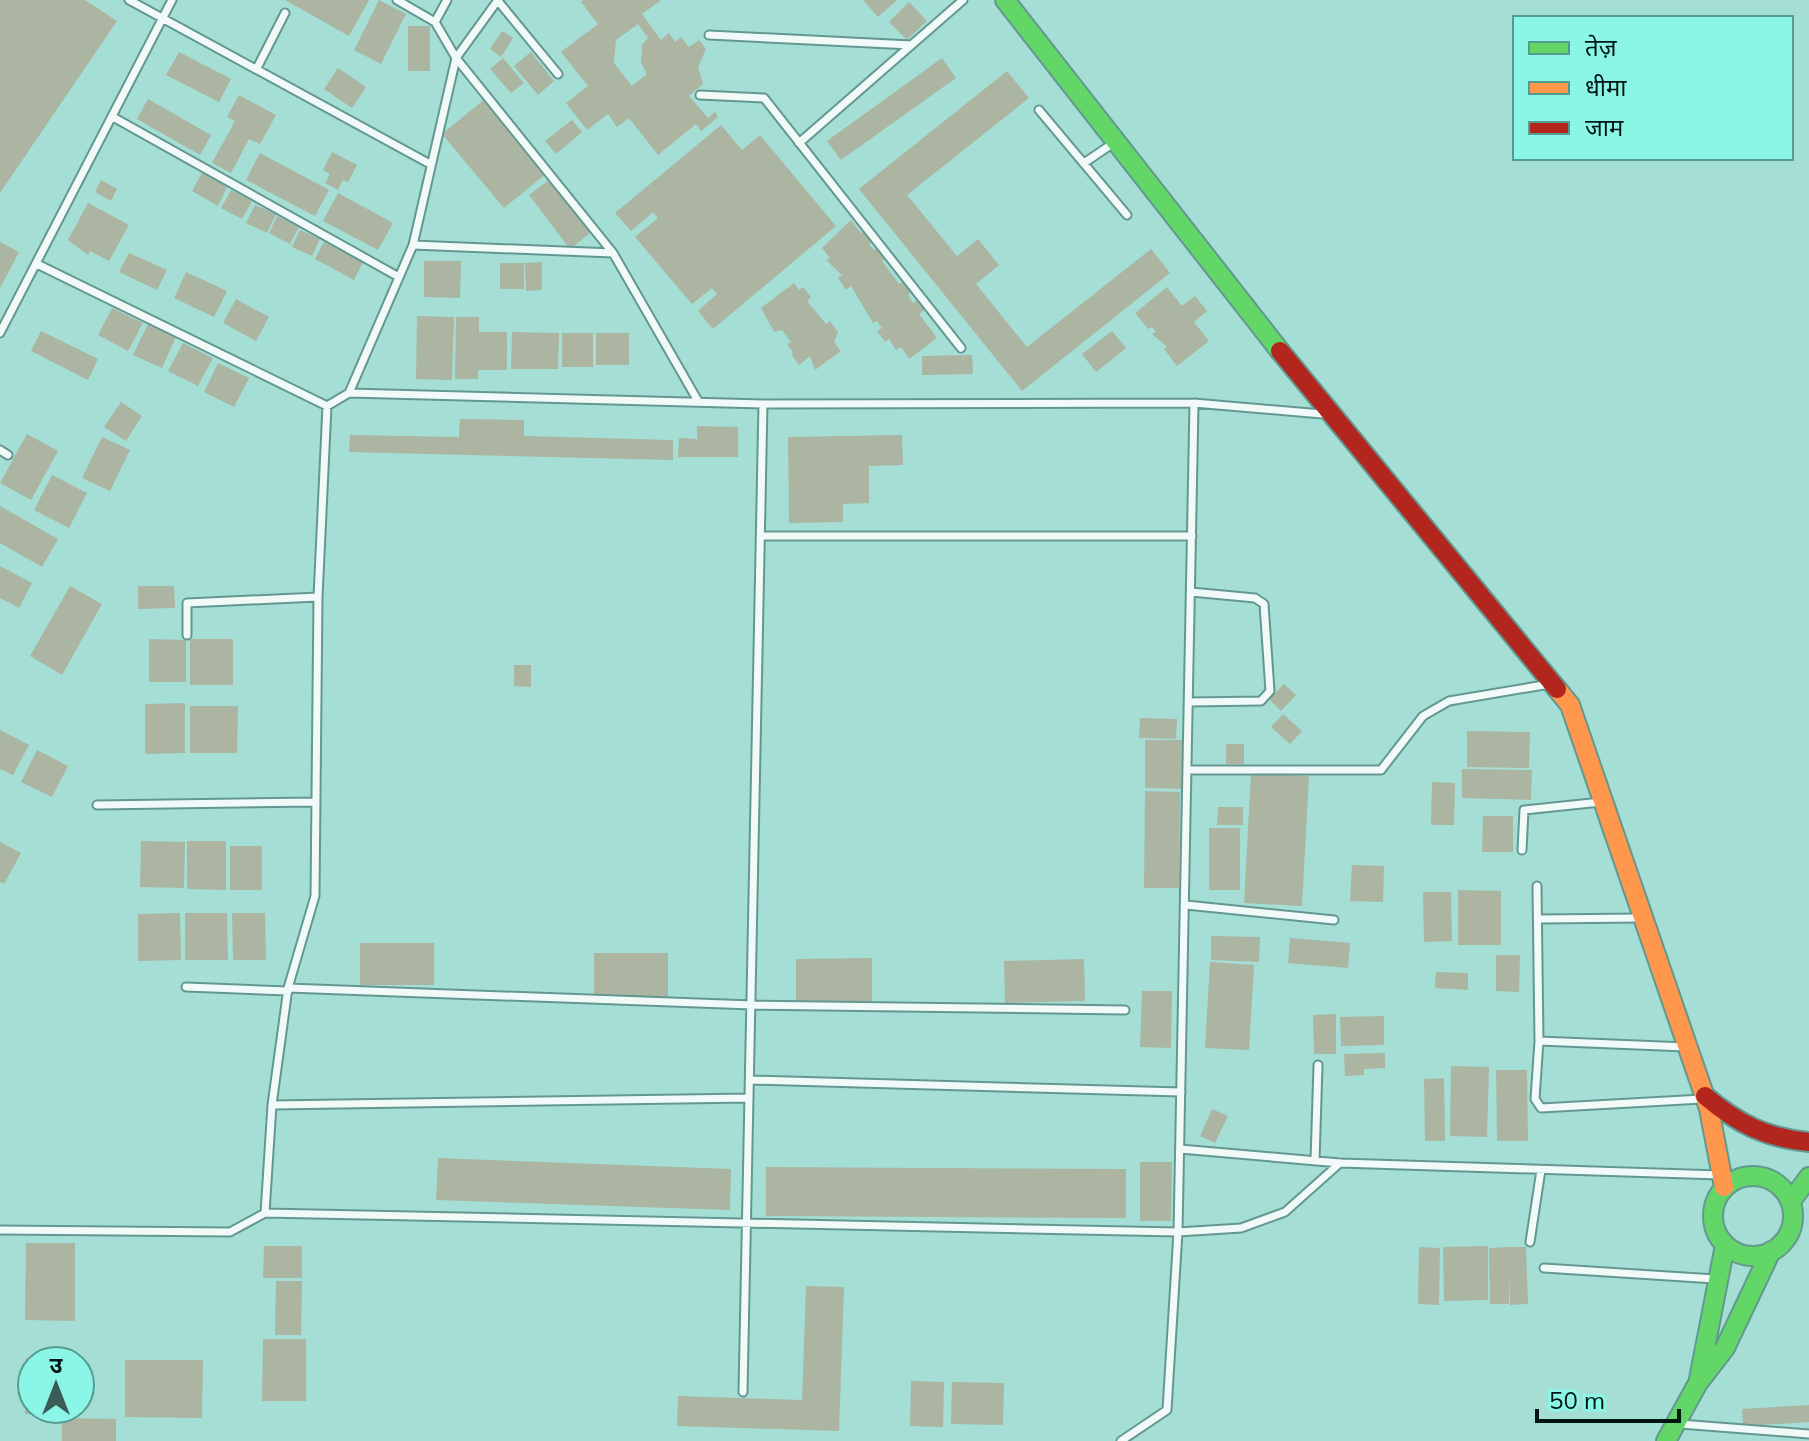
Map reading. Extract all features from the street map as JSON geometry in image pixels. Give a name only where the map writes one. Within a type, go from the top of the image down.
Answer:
[{"type":"street","points":[[1005,0],[1330,415],[1570,705],[1706,1098],[1723,1181],[1713,1207],[1712,1221],[1725,1245],[1750,1256],[1771,1251],[1786,1240],[1791,1229],[1791,1201],[1778,1183],[1766,1177],[1740,1177],[1723,1181]]},
{"type":"street","points":[[1706,1098],[1743,1129],[1771,1140],[1809,1142]]},
{"type":"street","points":[[1791,1201],[1809,1177]]},
{"type":"street","points":[[1698,1383],[1725,1245]]},
{"type":"street","points":[[1670,1432],[1698,1383],[1725,1348],[1771,1251]]},
{"type":"lane","points":[[129,0],[430,164]]},
{"type":"lane","points":[[0,333],[172,0]]},
{"type":"lane","points":[[397,0],[435,22],[456,58],[613,253],[698,401]]},
{"type":"lane","points":[[435,22],[447,0]]},
{"type":"lane","points":[[349,393],[413,245],[456,58],[498,0],[558,74]]},
{"type":"lane","points":[[799,143],[963,0]]},
{"type":"lane","points":[[257,68],[285,13]]},
{"type":"lane","points":[[709,35],[912,45]]},
{"type":"lane","points":[[700,95],[764,98],[961,348]]},
{"type":"lane","points":[[1039,110],[1127,215]]},
{"type":"lane","points":[[113,117],[397,276]]},
{"type":"lane","points":[[1084,163],[1116,141]]},
{"type":"lane","points":[[413,245],[613,253]]},
{"type":"lane","points":[[37,264],[327,406]]},
{"type":"lane","points":[[327,406],[349,393],[763,404],[1194,403],[1330,415]]},
{"type":"lane","points":[[1121,1441],[1167,1410],[1178,1232],[1194,403]]},
{"type":"lane","points":[[743,1392],[763,404]]},
{"type":"lane","points":[[265,1213],[272,1105],[288,989],[315,896],[318,597],[327,406]]},
{"type":"lane","points":[[761,536],[1192,536]]},
{"type":"lane","points":[[1189,702],[1261,701],[1270,691],[1264,604],[1255,598],[1191,592]]},
{"type":"lane","points":[[187,635],[187,603],[318,597]]},
{"type":"lane","points":[[1188,770],[1381,770],[1423,716],[1449,701],[1553,684]]},
{"type":"lane","points":[[1522,850],[1524,810],[1603,801]]},
{"type":"lane","points":[[97,805],[316,802]]},
{"type":"lane","points":[[1537,886],[1539,1041],[1535,1099],[1541,1108],[1706,1098]]},
{"type":"lane","points":[[1186,905],[1334,920]]},
{"type":"lane","points":[[1538,919],[1644,918]]},
{"type":"lane","points":[[186,987],[752,1005],[1125,1010]]},
{"type":"lane","points":[[1539,1041],[1688,1047]]},
{"type":"lane","points":[[1315,1161],[1318,1065]]},
{"type":"lane","points":[[750,1080],[1181,1092]]},
{"type":"lane","points":[[272,1105],[749,1098]]},
{"type":"lane","points":[[1180,1149],[1340,1163],[1541,1170],[1723,1181]]},
{"type":"lane","points":[[0,1230],[230,1232],[265,1213],[1178,1232],[1241,1228],[1285,1212],[1340,1163]]},
{"type":"lane","points":[[1530,1242],[1541,1170]]},
{"type":"lane","points":[[1544,1268],[1718,1279]]},
{"type":"lane","points":[[1670,1432],[1809,1434]]},
{"type":"building","points":[[0,0],[85,0],[117,21],[0,193]]},
{"type":"building","points":[[285,0],[369,0],[349,36]]},
{"type":"building","points":[[379,0],[406,14],[381,64],[354,50]]},
{"type":"building","points":[[661,0],[642,14],[661,40],[669,33],[675,42],[681,37],[689,47],[699,40],[706,49],[698,67],[703,84],[689,96],[708,118],[715,112],[718,117],[701,131],[696,124],[658,155],[629,118],[617,127],[608,114],[587,130],[566,103],[588,86],[561,52],[598,24],[581,2]],"holes":[[[638,24],[648,38],[642,45],[641,63],[647,74],[632,86],[614,63],[616,40]]]},
{"type":"building","points":[[863,0],[897,0],[878,17]]},
{"type":"building","points":[[909,2],[927,21],[907,40],[889,22]]},
{"type":"building","points":[[408,26],[430,26],[430,71],[408,71]]},
{"type":"building","points":[[502,31],[513,38],[501,57],[490,49]]},
{"type":"building","points":[[179,52],[231,79],[219,102],[166,75]]},
{"type":"building","points":[[531,52],[554,81],[538,95],[514,66]]},
{"type":"building","points":[[503,58],[524,83],[511,93],[490,69]]},
{"type":"building","points":[[942,58],[956,78],[841,160],[827,141]]},
{"type":"building","points":[[338,68],[366,87],[352,108],[324,89]]},
{"type":"building","points":[[1007,71],[1029,98],[907,195],[957,256],[978,239],[999,265],[976,284],[1027,347],[1151,249],[1170,273],[1022,391],[859,189]]},
{"type":"building","points":[[239,95],[276,115],[260,144],[249,139],[231,173],[212,163],[235,121],[227,117]]},
{"type":"building","points":[[486,98],[547,173],[504,208],[442,134]]},
{"type":"building","points":[[148,99],[211,135],[200,155],[137,119]]},
{"type":"building","points":[[572,120],[582,132],[556,154],[545,141]]},
{"type":"building","points":[[721,125],[742,150],[760,135],[836,226],[713,329],[698,311],[717,294],[712,288],[692,304],[635,237],[658,218],[653,212],[631,231],[615,213]]},
{"type":"building","points":[[332,152],[357,165],[348,182],[343,180],[338,190],[325,183],[330,174],[323,170]]},
{"type":"building","points":[[260,153],[329,190],[315,216],[246,180]]},
{"type":"building","points":[[202,173],[227,187],[218,206],[192,191]]},
{"type":"building","points":[[101,180],[117,189],[111,201],[95,192]]},
{"type":"building","points":[[549,180],[590,233],[570,249],[529,195]]},
{"type":"building","points":[[231,190],[252,201],[242,219],[221,208]]},
{"type":"building","points":[[338,193],[393,223],[378,250],[323,221]]},
{"type":"building","points":[[88,203],[129,225],[109,261],[90,251],[88,255],[68,240]]},
{"type":"building","points":[[255,205],[276,214],[267,233],[246,223]]},
{"type":"building","points":[[277,216],[299,227],[290,244],[269,233]]},
{"type":"building","points":[[851,220],[861,233],[865,231],[873,242],[869,244],[874,250],[878,247],[886,259],[882,261],[899,284],[904,281],[912,292],[908,295],[913,303],[917,300],[925,310],[919,314],[937,338],[909,359],[901,347],[896,350],[889,339],[885,342],[877,331],[882,328],[877,321],[873,323],[851,286],[846,290],[838,278],[842,275],[826,260],[830,258],[822,248]]},
{"type":"building","points":[[300,230],[320,239],[312,256],[292,247]]},
{"type":"building","points":[[0,242],[19,252],[0,288]]},
{"type":"building","points":[[324,242],[363,262],[354,280],[315,259]]},
{"type":"building","points":[[129,253],[167,270],[157,290],[119,272]]},
{"type":"building","points":[[424,261],[461,261],[460,298],[424,297]]},
{"type":"building","points":[[542,262],[542,290],[526,291],[525,263]]},
{"type":"building","points":[[500,263],[524,263],[524,289],[500,289]]},
{"type":"building","points":[[186,272],[227,291],[214,317],[174,298]]},
{"type":"building","points":[[794,283],[799,290],[803,287],[811,297],[807,301],[826,324],[830,321],[838,332],[834,342],[841,351],[815,370],[810,356],[799,365],[787,344],[791,342],[782,330],[774,332],[761,308]]},
{"type":"building","points":[[1167,287],[1182,306],[1195,296],[1207,311],[1194,322],[1209,341],[1177,366],[1164,349],[1167,347],[1152,334],[1156,332],[1152,327],[1148,329],[1135,313]]},
{"type":"building","points":[[236,299],[269,317],[256,341],[223,323]]},
{"type":"building","points":[[112,308],[143,323],[128,351],[98,335]]},
{"type":"building","points":[[417,316],[454,317],[452,380],[416,379]]},
{"type":"building","points":[[456,317],[479,317],[479,332],[507,332],[507,370],[478,370],[478,379],[455,379]]},
{"type":"building","points":[[148,324],[176,337],[162,368],[133,355]]},
{"type":"building","points":[[41,331],[98,359],[88,380],[31,351]]},
{"type":"building","points":[[1112,331],[1126,348],[1096,372],[1082,354]]},
{"type":"building","points":[[512,332],[559,333],[558,369],[511,369]]},
{"type":"building","points":[[562,333],[593,333],[593,367],[562,367]]},
{"type":"building","points":[[596,333],[629,333],[629,365],[596,365]]},
{"type":"building","points":[[183,343],[213,358],[198,386],[168,371]]},
{"type":"building","points":[[972,355],[973,374],[922,375],[922,356]]},
{"type":"building","points":[[218,363],[249,378],[234,407],[204,392]]},
{"type":"building","points":[[121,402],[142,416],[126,441],[104,427]]},
{"type":"building","points":[[460,419],[524,420],[524,436],[673,440],[673,460],[349,452],[350,435],[459,437]]},
{"type":"building","points":[[697,426],[738,427],[738,457],[678,457],[679,438],[697,439]]},
{"type":"building","points":[[27,434],[58,451],[31,500],[0,483]]},
{"type":"building","points":[[902,435],[903,465],[869,466],[869,503],[843,504],[843,522],[789,523],[788,437]]},
{"type":"building","points":[[102,437],[130,450],[110,491],[82,478]]},
{"type":"building","points":[[52,475],[87,493],[69,528],[34,510]]},
{"type":"building","points":[[0,506],[58,539],[42,567],[0,543]]},
{"type":"building","points":[[0,566],[32,583],[19,608],[0,598]]},
{"type":"building","points":[[70,586],[102,604],[62,675],[30,656]]},
{"type":"building","points":[[138,586],[174,586],[175,608],[138,609]]},
{"type":"building","points":[[149,639],[186,640],[186,682],[149,682]]},
{"type":"building","points":[[190,639],[233,639],[233,685],[190,685]]},
{"type":"building","points":[[514,665],[531,665],[531,687],[514,686]]},
{"type":"building","points":[[1284,684],[1296,695],[1281,711],[1269,699]]},
{"type":"building","points":[[185,703],[185,753],[145,754],[145,704]]},
{"type":"building","points":[[190,706],[238,706],[237,753],[190,753]]},
{"type":"building","points":[[1283,714],[1302,731],[1290,744],[1271,727]]},
{"type":"building","points":[[1140,718],[1177,719],[1176,739],[1139,738]]},
{"type":"building","points":[[0,730],[29,745],[13,775],[0,769]]},
{"type":"building","points":[[1467,731],[1530,732],[1529,768],[1467,767]]},
{"type":"building","points":[[1145,740],[1184,740],[1184,789],[1145,788]]},
{"type":"building","points":[[1226,744],[1244,744],[1244,764],[1226,764]]},
{"type":"building","points":[[37,750],[68,766],[52,797],[21,782]]},
{"type":"building","points":[[1462,769],[1532,770],[1531,800],[1462,798]]},
{"type":"building","points":[[1251,773],[1309,776],[1302,906],[1244,903]]},
{"type":"building","points":[[1432,782],[1455,783],[1454,825],[1431,825]]},
{"type":"building","points":[[1145,791],[1180,792],[1179,888],[1144,888]]},
{"type":"building","points":[[1218,807],[1243,807],[1243,825],[1217,825]]},
{"type":"building","points":[[1483,816],[1513,816],[1513,852],[1482,852]]},
{"type":"building","points":[[1209,828],[1240,828],[1240,890],[1209,890]]},
{"type":"building","points":[[141,841],[185,842],[184,888],[140,887]]},
{"type":"building","points":[[187,841],[226,841],[226,890],[187,889]]},
{"type":"building","points":[[0,842],[21,853],[4,884],[0,882]]},
{"type":"building","points":[[230,846],[262,846],[262,890],[230,890]]},
{"type":"building","points":[[1352,865],[1384,866],[1383,902],[1350,901]]},
{"type":"building","points":[[1458,890],[1501,891],[1501,945],[1458,945]]},
{"type":"building","points":[[1423,892],[1451,892],[1452,941],[1424,942]]},
{"type":"building","points":[[180,913],[181,960],[138,961],[138,914]]},
{"type":"building","points":[[185,913],[227,913],[228,960],[185,960]]},
{"type":"building","points":[[232,913],[265,913],[266,960],[233,960]]},
{"type":"building","points":[[1211,936],[1260,937],[1259,962],[1211,960]]},
{"type":"building","points":[[1290,938],[1350,943],[1348,968],[1288,963]]},
{"type":"building","points":[[360,943],[434,943],[434,985],[360,985]]},
{"type":"building","points":[[594,953],[668,953],[668,997],[594,998]]},
{"type":"building","points":[[1496,955],[1520,955],[1519,992],[1496,991]]},
{"type":"building","points":[[872,958],[872,1001],[796,1002],[796,959]]},
{"type":"building","points":[[1084,959],[1085,1001],[1005,1003],[1004,961]]},
{"type":"building","points":[[1210,962],[1254,965],[1249,1050],[1205,1048]]},
{"type":"building","points":[[1436,972],[1468,973],[1468,990],[1435,988]]},
{"type":"building","points":[[1142,991],[1172,991],[1171,1048],[1140,1047]]},
{"type":"building","points":[[1336,1014],[1336,1054],[1314,1054],[1313,1015]]},
{"type":"building","points":[[1384,1016],[1384,1045],[1341,1046],[1340,1017]]},
{"type":"building","points":[[1385,1053],[1385,1068],[1364,1069],[1364,1075],[1345,1076],[1344,1054]]},
{"type":"building","points":[[1451,1066],[1489,1067],[1487,1137],[1450,1136]]},
{"type":"building","points":[[1496,1070],[1527,1070],[1528,1141],[1497,1141]]},
{"type":"building","points":[[1444,1078],[1445,1141],[1425,1141],[1424,1079]]},
{"type":"building","points":[[1212,1109],[1228,1116],[1215,1143],[1200,1136]]},
{"type":"building","points":[[438,1158],[731,1169],[730,1210],[436,1200]]},
{"type":"building","points":[[1140,1162],[1172,1162],[1171,1221],[1140,1221]]},
{"type":"building","points":[[766,1167],[1126,1169],[1126,1218],[766,1216]]},
{"type":"building","points":[[26,1243],[75,1243],[75,1321],[25,1320]]},
{"type":"building","points":[[264,1246],[302,1246],[302,1278],[263,1278]]},
{"type":"building","points":[[1488,1246],[1488,1300],[1444,1301],[1443,1247]]},
{"type":"building","points":[[1419,1247],[1440,1248],[1439,1305],[1418,1304]]},
{"type":"building","points":[[1526,1247],[1528,1304],[1510,1305],[1510,1272],[1509,1304],[1490,1304],[1489,1248]]},
{"type":"building","points":[[276,1281],[302,1281],[301,1335],[275,1335]]},
{"type":"building","points":[[806,1286],[844,1287],[839,1431],[677,1426],[678,1396],[802,1400]]},
{"type":"building","points":[[263,1339],[306,1339],[306,1401],[262,1401]]},
{"type":"building","points":[[125,1360],[203,1360],[202,1418],[125,1417]]},
{"type":"building","points":[[911,1381],[944,1382],[943,1427],[910,1426]]},
{"type":"building","points":[[952,1382],[1004,1383],[1003,1425],[951,1424]]},
{"type":"building","points":[[1809,1405],[1809,1422],[1743,1426],[1742,1409]]},
{"type":"building","points":[[96,1419],[116,1419],[116,1441],[62,1441],[62,1425],[96,1425]]},
{"type":"traffic: fast","points":[[1005,0],[1280,351]]},
{"type":"traffic: fast","points":[[1745,1176],[1761,1176],[1782,1187],[1793,1208],[1793,1216],[1793,1224],[1782,1245],[1761,1256],[1745,1256],[1731,1250],[1719,1238],[1713,1224],[1713,1208],[1719,1194],[1731,1182],[1745,1176]]},
{"type":"traffic: fast","points":[[1791,1201],[1809,1177]]},
{"type":"traffic: fast","points":[[1699,1379],[1725,1245]]},
{"type":"traffic: fast","points":[[1666,1441],[1698,1383],[1725,1348],[1771,1251]]},
{"type":"traffic: slow","points":[[1557,689],[1570,705],[1709,1109],[1724,1187]]},
{"type":"traffic: jam","points":[[1280,351],[1557,689]]},
{"type":"traffic: jam","points":[[1705,1096],[1753,1128],[1779,1137],[1809,1142]]}]
